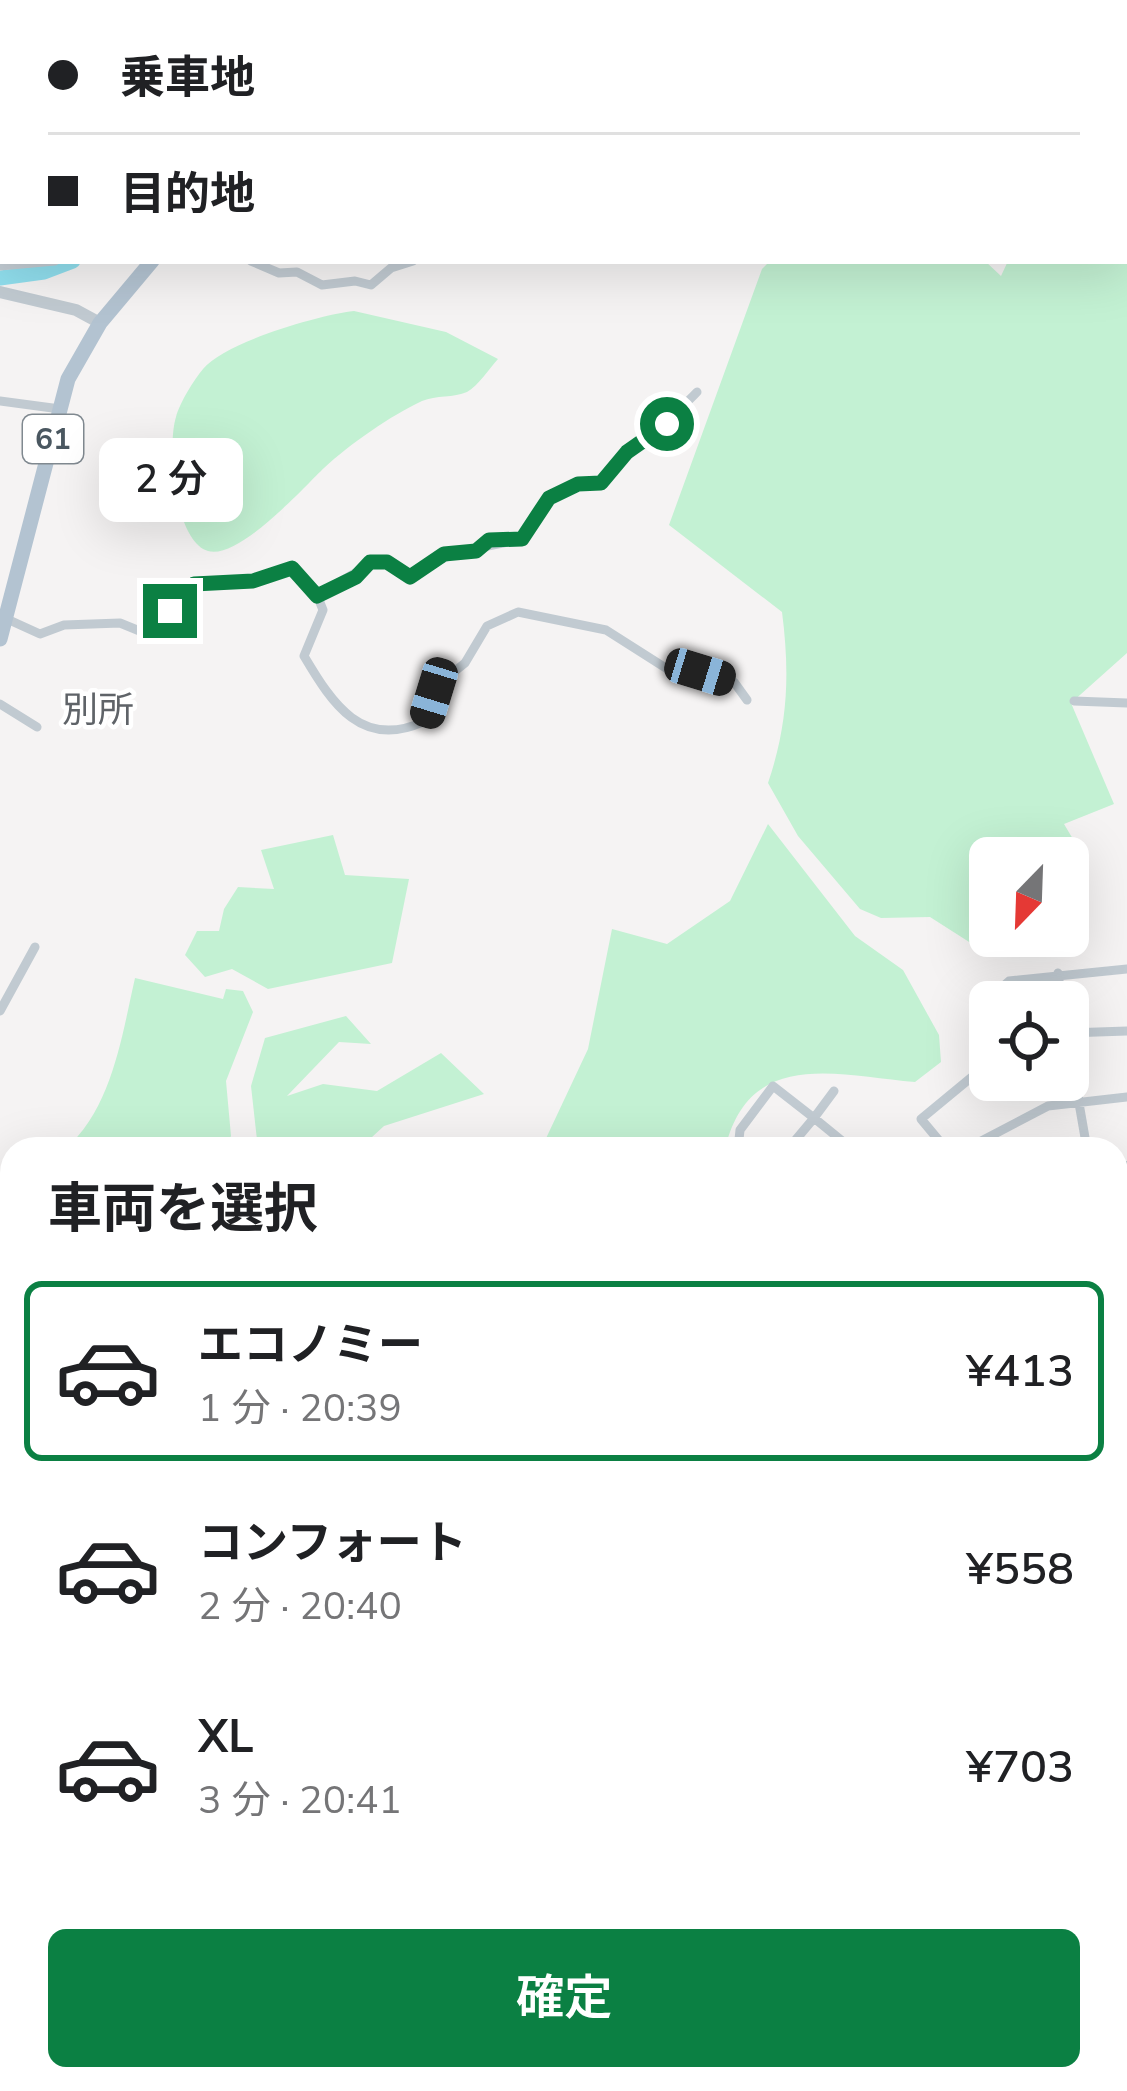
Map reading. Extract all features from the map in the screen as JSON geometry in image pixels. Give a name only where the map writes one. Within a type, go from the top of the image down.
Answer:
[{"type":"main road","name":"61","points":[[0,639],[60,409],[81,350],[149,264]]},
{"type":"street","points":[[256,264],[269,271],[297,272],[322,285],[355,280],[371,286],[403,264]]},
{"type":"street","points":[[0,292],[76,310],[100,323]]},
{"type":"street","points":[[317,596],[356,577],[370,562],[387,562],[410,577],[444,554],[476,551],[489,540],[522,539],[541,506],[567,488],[601,483],[627,452],[667,424],[697,392]]},
{"type":"street","points":[[0,416],[3,402],[60,409]]},
{"type":"street","points":[[7,619],[40,634],[64,625],[120,623],[147,634],[194,584],[253,581],[286,568],[299,573],[323,610],[304,656],[324,691],[368,730],[392,733],[423,722],[440,683],[465,663],[487,626],[518,612],[606,630],[672,672],[700,672],[734,682],[747,700]]},
{"type":"street","points":[[1075,700],[1127,704]]},
{"type":"street","points":[[0,704],[38,727]]},
{"type":"street","points":[[0,1011],[35,946]]},
{"type":"street","points":[[1009,981],[1127,969]]},
{"type":"street","points":[[1058,973],[1059,981]]},
{"type":"street","points":[[1089,1035],[1127,1031]]},
{"type":"street","points":[[936,1137],[920,1119],[969,1079]]},
{"type":"street","points":[[739,1137],[773,1086],[837,1137]]},
{"type":"street","points":[[798,1137],[834,1091]]},
{"type":"street","points":[[1089,1098],[1127,1096]]},
{"type":"street","points":[[988,1137],[1027,1115],[1072,1101]]},
{"type":"street","points":[[1079,1101],[1085,1137]]},
{"type":"green space","points":[[767,264],[988,264],[1001,276],[1007,264],[1127,264],[1127,653],[1071,703],[1114,804],[1064,824],[1072,837],[969,837],[969,942],[930,917],[881,918],[860,909],[798,836],[768,783],[786,699],[782,612],[669,525]]},
{"type":"green space","points":[[354,311],[446,332],[498,359],[467,392],[422,401],[358,440],[253,534],[221,551],[196,544],[176,491],[173,430],[178,411],[203,369],[251,340]]},
{"type":"green space","points":[[768,824],[855,936],[903,970],[939,1035],[941,1062],[915,1082],[826,1073],[775,1082],[754,1095],[730,1137],[547,1137],[588,1049],[612,929],[667,944],[730,901]]},
{"type":"green space","points":[[333,835],[345,875],[409,879],[392,963],[268,989],[232,969],[205,977],[185,955],[197,931],[219,931],[224,909],[238,887],[274,889],[261,850]]},
{"type":"green space","points":[[135,978],[223,999],[226,989],[243,991],[253,1012],[226,1081],[230,1137],[77,1137],[94,1113],[120,1047]]},
{"type":"green space","points":[[346,1016],[371,1044],[339,1042],[287,1096],[323,1084],[377,1091],[441,1053],[484,1094],[384,1126],[372,1137],[257,1137],[251,1086],[265,1038]]},
{"type":"waterway","points":[[0,278],[65,264]]},
{"type":"district","name":"別所","points":[[98,710]]},
{"type":"route","points":[[170,611],[194,584],[266,579],[292,568],[317,596],[356,577],[370,562],[387,562],[410,577],[444,554],[476,551],[489,540],[522,539],[549,498],[578,484],[601,483],[627,452],[667,424]]}]
